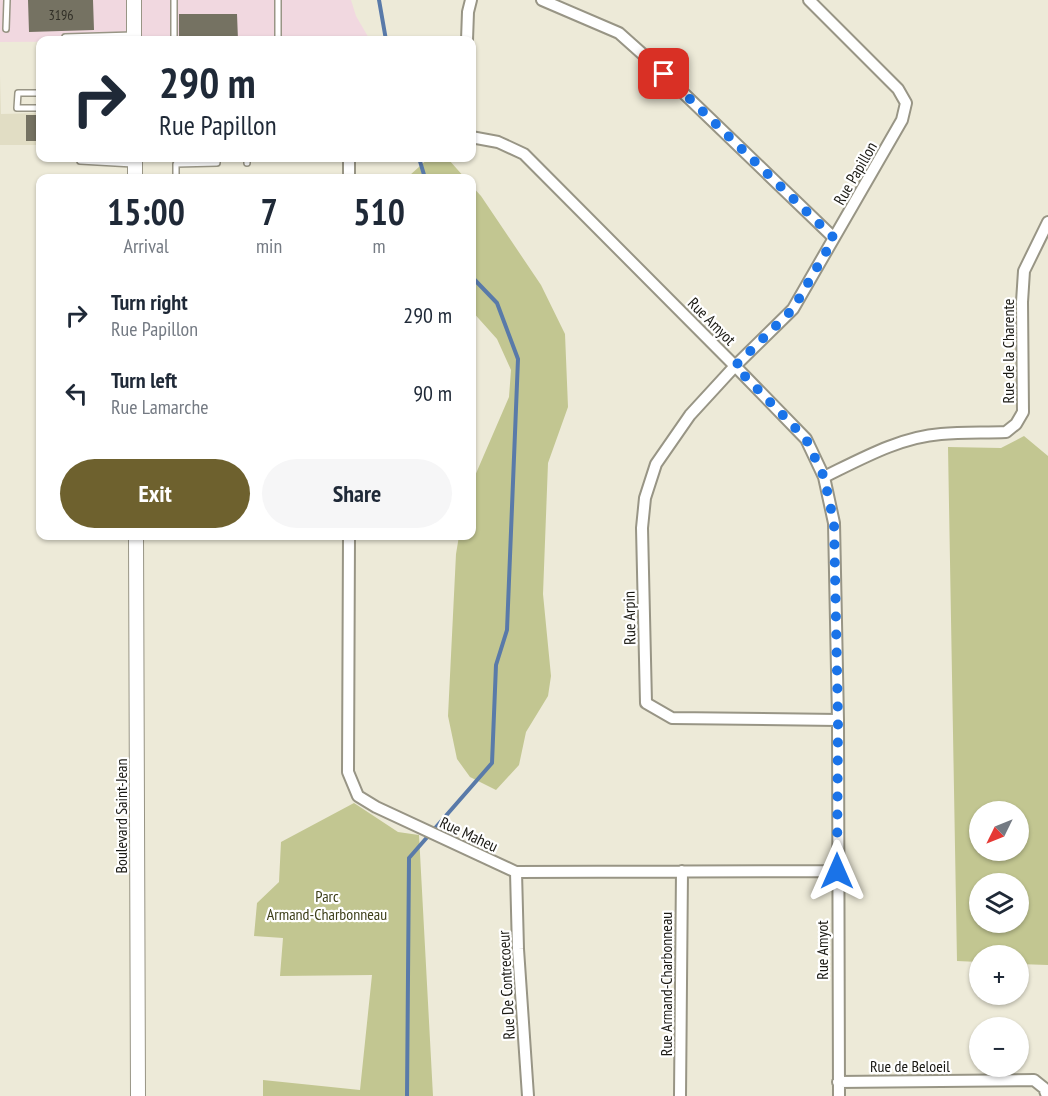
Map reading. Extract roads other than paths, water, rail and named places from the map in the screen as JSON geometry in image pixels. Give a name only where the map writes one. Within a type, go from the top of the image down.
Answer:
[{"type":"street","points":[[134,0],[134,36]]},
{"type":"street","points":[[467,36],[471,0]]},
{"type":"street","points":[[542,0],[619,33],[647,57],[834,238]]},
{"type":"street","name":"Rue Papillon","points":[[735,366],[793,309],[902,120],[906,103],[898,89],[809,0]]},
{"type":"street","name":"Rue Amyot","points":[[476,138],[498,142],[524,154],[806,439],[824,477],[834,523],[838,720],[837,1082],[839,1096]]},
{"type":"street","name":"Rue de la Charente","points":[[824,477],[878,450],[924,437],[940,434],[1006,432],[1016,424],[1023,412],[1024,271],[1048,222]]},
{"type":"street","name":"Rue Arpin","points":[[735,366],[690,415],[656,464],[645,498],[642,528],[646,703],[672,718],[838,720]]},
{"type":"street","name":"Boulevard Saint-Jean","points":[[136,540],[138,1096]]},
{"type":"street","name":"Rue Maheu","points":[[349,540],[348,772],[358,795],[376,807],[516,872],[837,871]]},
{"type":"street","name":"Rue Armand-Charbonneau","points":[[680,1096],[682,871]]},
{"type":"street","name":"Rue De Contrecoeur","points":[[516,872],[518,949],[528,1096]]},
{"type":"street","name":"Rue de Beloeil","points":[[837,1082],[1034,1080],[1044,1088],[1047,1096]]},
{"type":"lane","points":[[6,29],[7,0]]},
{"type":"lane","points":[[174,0],[174,36]]},
{"type":"lane","points":[[278,0],[278,36]]},
{"type":"lane","points":[[36,93],[18,93],[17,108],[36,108]]},
{"type":"lane","points":[[176,174],[176,164],[217,162]]},
{"type":"waterway","points":[[379,0],[385,36]]},
{"type":"waterway","points":[[420,162],[424,174]]},
{"type":"waterway","points":[[407,1096],[409,858],[492,763],[496,665],[507,630],[518,359],[497,303],[476,281]]},
{"type":"park label","name":"Parc Armand-Charbonneau","points":[[327,905]]}]
